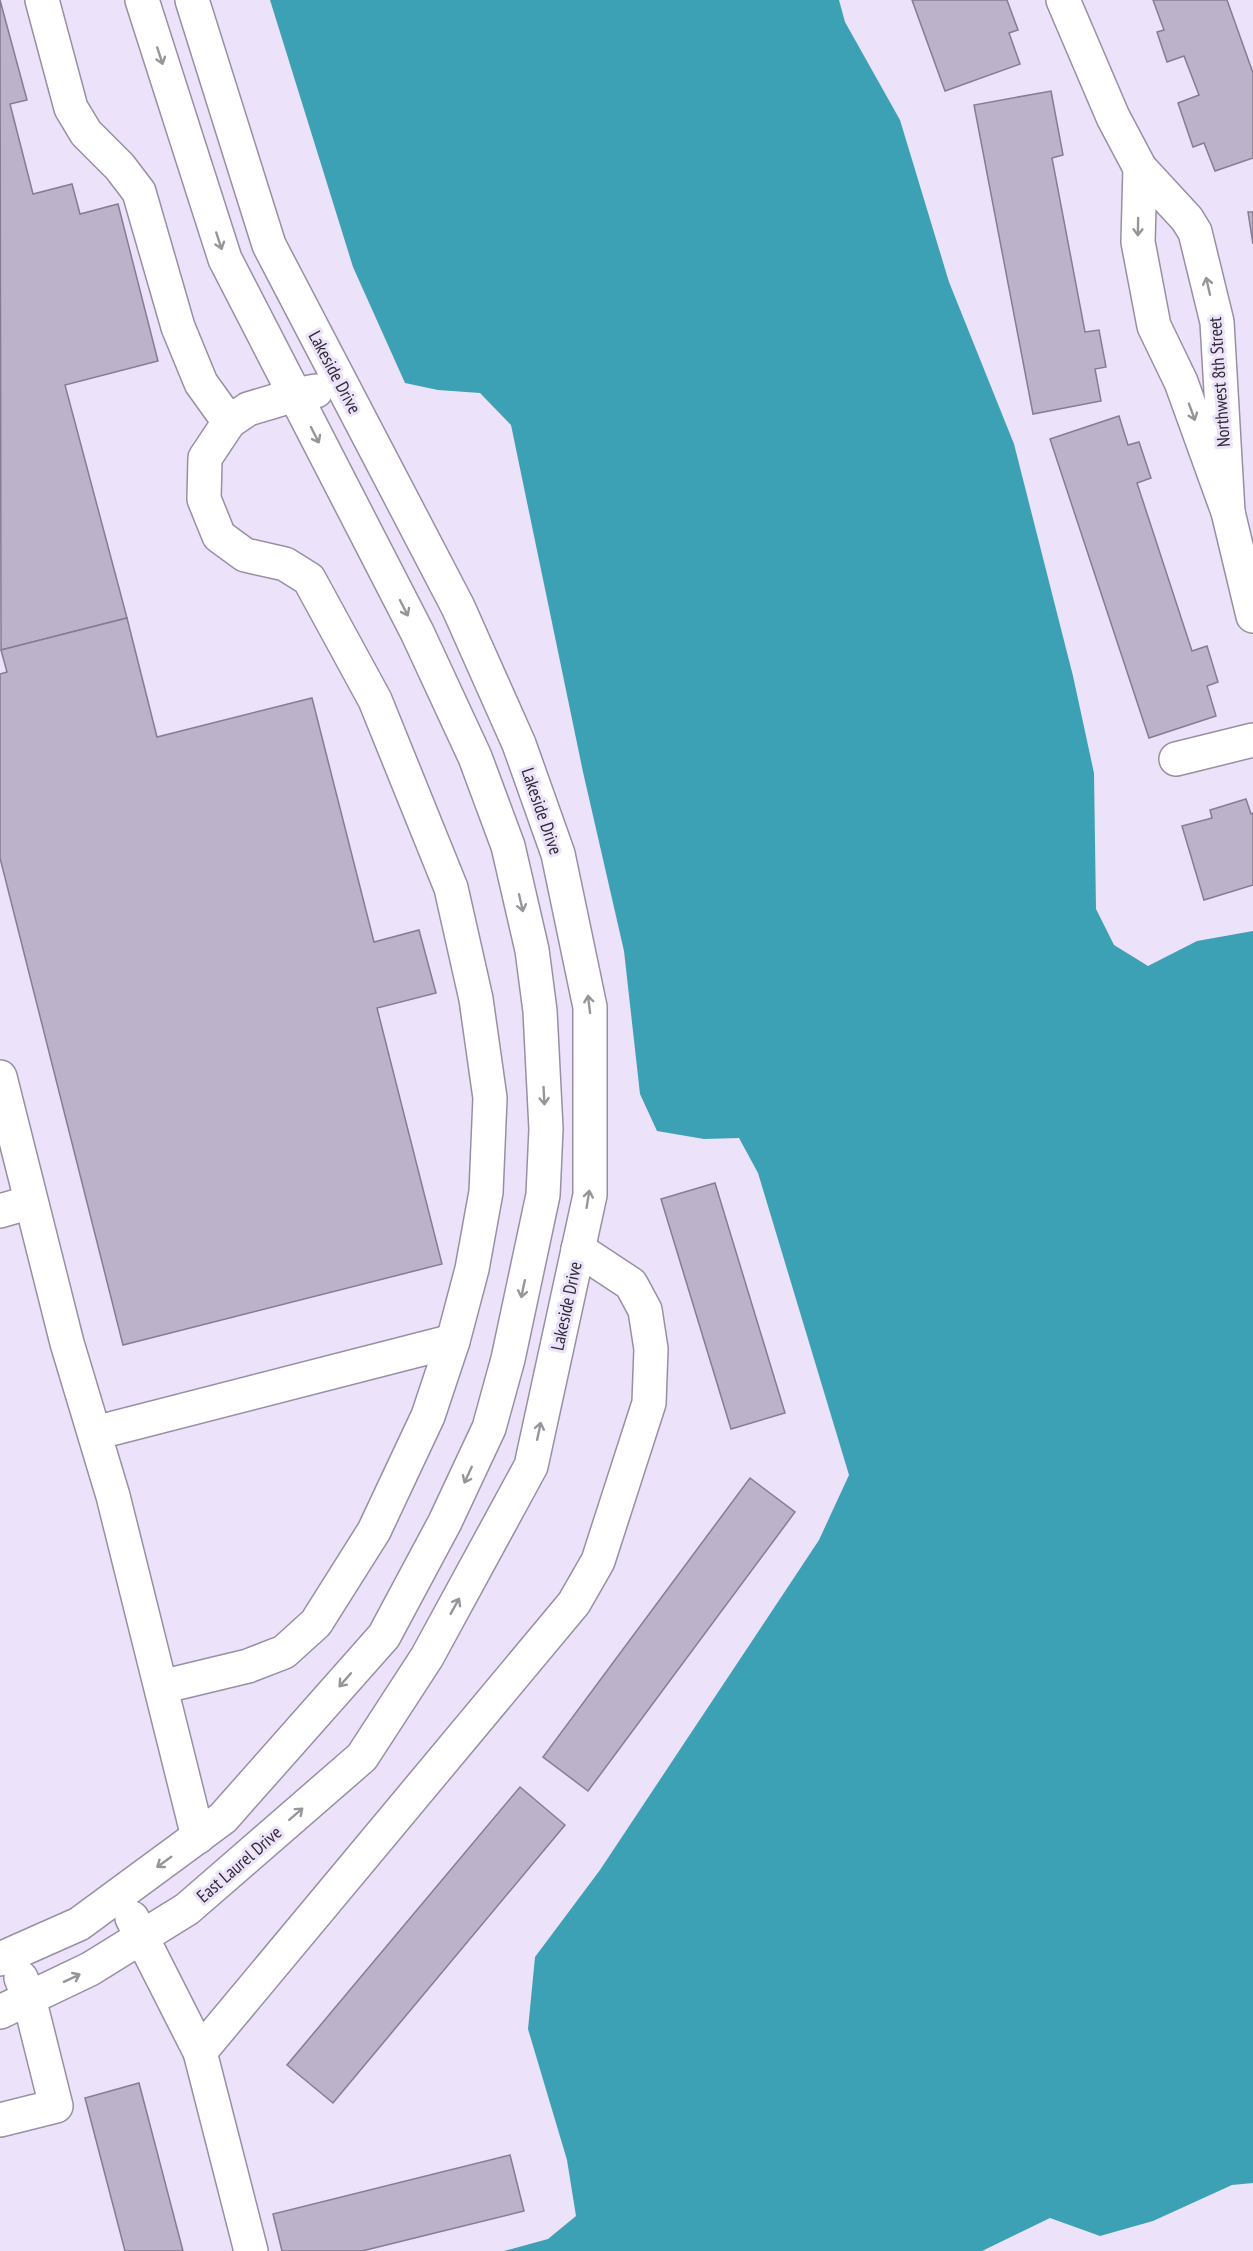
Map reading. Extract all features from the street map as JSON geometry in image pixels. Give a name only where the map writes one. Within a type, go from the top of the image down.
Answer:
[{"type":"street","points":[[42,0],[70,108],[86,133],[120,167],[139,192],[178,327],[201,383],[229,422]]},
{"type":"street","points":[[0,2120],[56,2106],[29,1998],[5,1957],[79,1924],[223,1818],[384,1636],[445,1522],[489,1428],[508,1359],[543,1196],[546,1130],[540,1011],[532,951],[508,846],[476,757],[417,632],[225,259],[142,0]]},
{"type":"street","name":"Lakeside Drive","points":[[192,0],[269,245],[458,607],[519,744],[558,854],[590,1007],[590,1195],[531,1466],[427,1657]]},
{"type":"street","name":"Northwest 8th Street","points":[[1063,0],[1113,117],[1140,168],[1187,219],[1195,232],[1216,322],[1228,512]]},
{"type":"street","name":"Northwest 8th Street","points":[[1140,168],[1138,242],[1154,326],[1181,382],[1228,512],[1253,616]]},
{"type":"street","points":[[161,1687],[248,1665],[284,1652],[316,1623],[374,1531],[429,1416],[453,1341],[472,1269],[486,1192],[490,1098],[476,999],[451,888],[375,700],[309,579],[285,564],[245,555],[219,536],[204,499],[206,458],[229,422],[248,409],[295,394],[342,386]]},
{"type":"street","points":[[1176,759],[1253,740]]},
{"type":"street","points":[[0,1077],[67,1343],[113,1496],[198,1837]]},
{"type":"street","points":[[0,1211],[31,1202]]},
{"type":"street","points":[[200,2052],[574,1603],[598,1562],[648,1403],[651,1349],[645,1310],[631,1284],[578,1249]]},
{"type":"street","points":[[95,1433],[453,1341]]},
{"type":"street","name":"East Laurel Drive","points":[[0,2012],[90,1969],[187,1909],[362,1757],[427,1657]]},
{"type":"street","points":[[119,1895],[143,1936],[200,2052],[251,2251]]},
{"type":"water","points":[[270,0],[839,0],[845,22],[900,120],[949,282],[1014,444],[1073,676],[1094,773],[1096,909],[1114,945],[1148,966],[1197,941],[1253,931],[1253,2183],[1232,2185],[1153,2221],[1100,2236],[1050,2218],[982,2251],[504,2251],[548,2239],[576,2216],[567,2160],[528,2029],[535,1957],[600,1870],[819,1540],[849,1475],[758,1173],[739,1138],[704,1139],[657,1131],[640,1094],[624,951],[583,772],[511,425],[480,393],[438,390],[405,383],[353,267]]},
{"type":"building","points":[[0,0],[27,100],[10,104],[33,194],[72,184],[80,214],[118,204],[158,361],[65,385],[127,618],[1,650]]},
{"type":"building","points":[[912,0],[1007,0],[1018,30],[1009,33],[1020,64],[945,91]]},
{"type":"building","points":[[1153,0],[1227,0],[1253,73],[1253,158],[1215,171],[1204,143],[1193,147],[1178,103],[1199,95],[1184,56],[1167,62],[1157,32],[1164,30]]},
{"type":"building","points":[[1051,91],[1063,155],[1052,158],[1085,332],[1099,330],[1106,367],[1095,369],[1101,401],[1033,414],[974,105]]},
{"type":"building","points":[[1248,212],[1253,212],[1253,244]]},
{"type":"building","points":[[1119,416],[1128,445],[1139,442],[1151,478],[1137,483],[1192,651],[1207,646],[1218,682],[1207,686],[1216,716],[1149,738],[1050,439]]},
{"type":"building","points":[[127,618],[157,737],[312,698],[374,942],[419,930],[436,993],[377,1008],[442,1264],[123,1345],[0,858],[0,674],[7,672],[1,650]]},
{"type":"building","points":[[1246,799],[1251,814],[1253,813],[1253,885],[1204,900],[1182,826],[1212,818],[1210,810]]},
{"type":"building","points":[[715,1183],[785,1413],[731,1429],[661,1199]]},
{"type":"building","points":[[750,1478],[795,1512],[588,1791],[543,1757]]},
{"type":"building","points":[[520,1787],[565,1825],[333,2103],[287,2065]]},
{"type":"building","points":[[139,2083],[183,2251],[125,2251],[85,2098]]},
{"type":"building","points":[[510,2155],[524,2211],[362,2251],[282,2251],[273,2214]]}]
